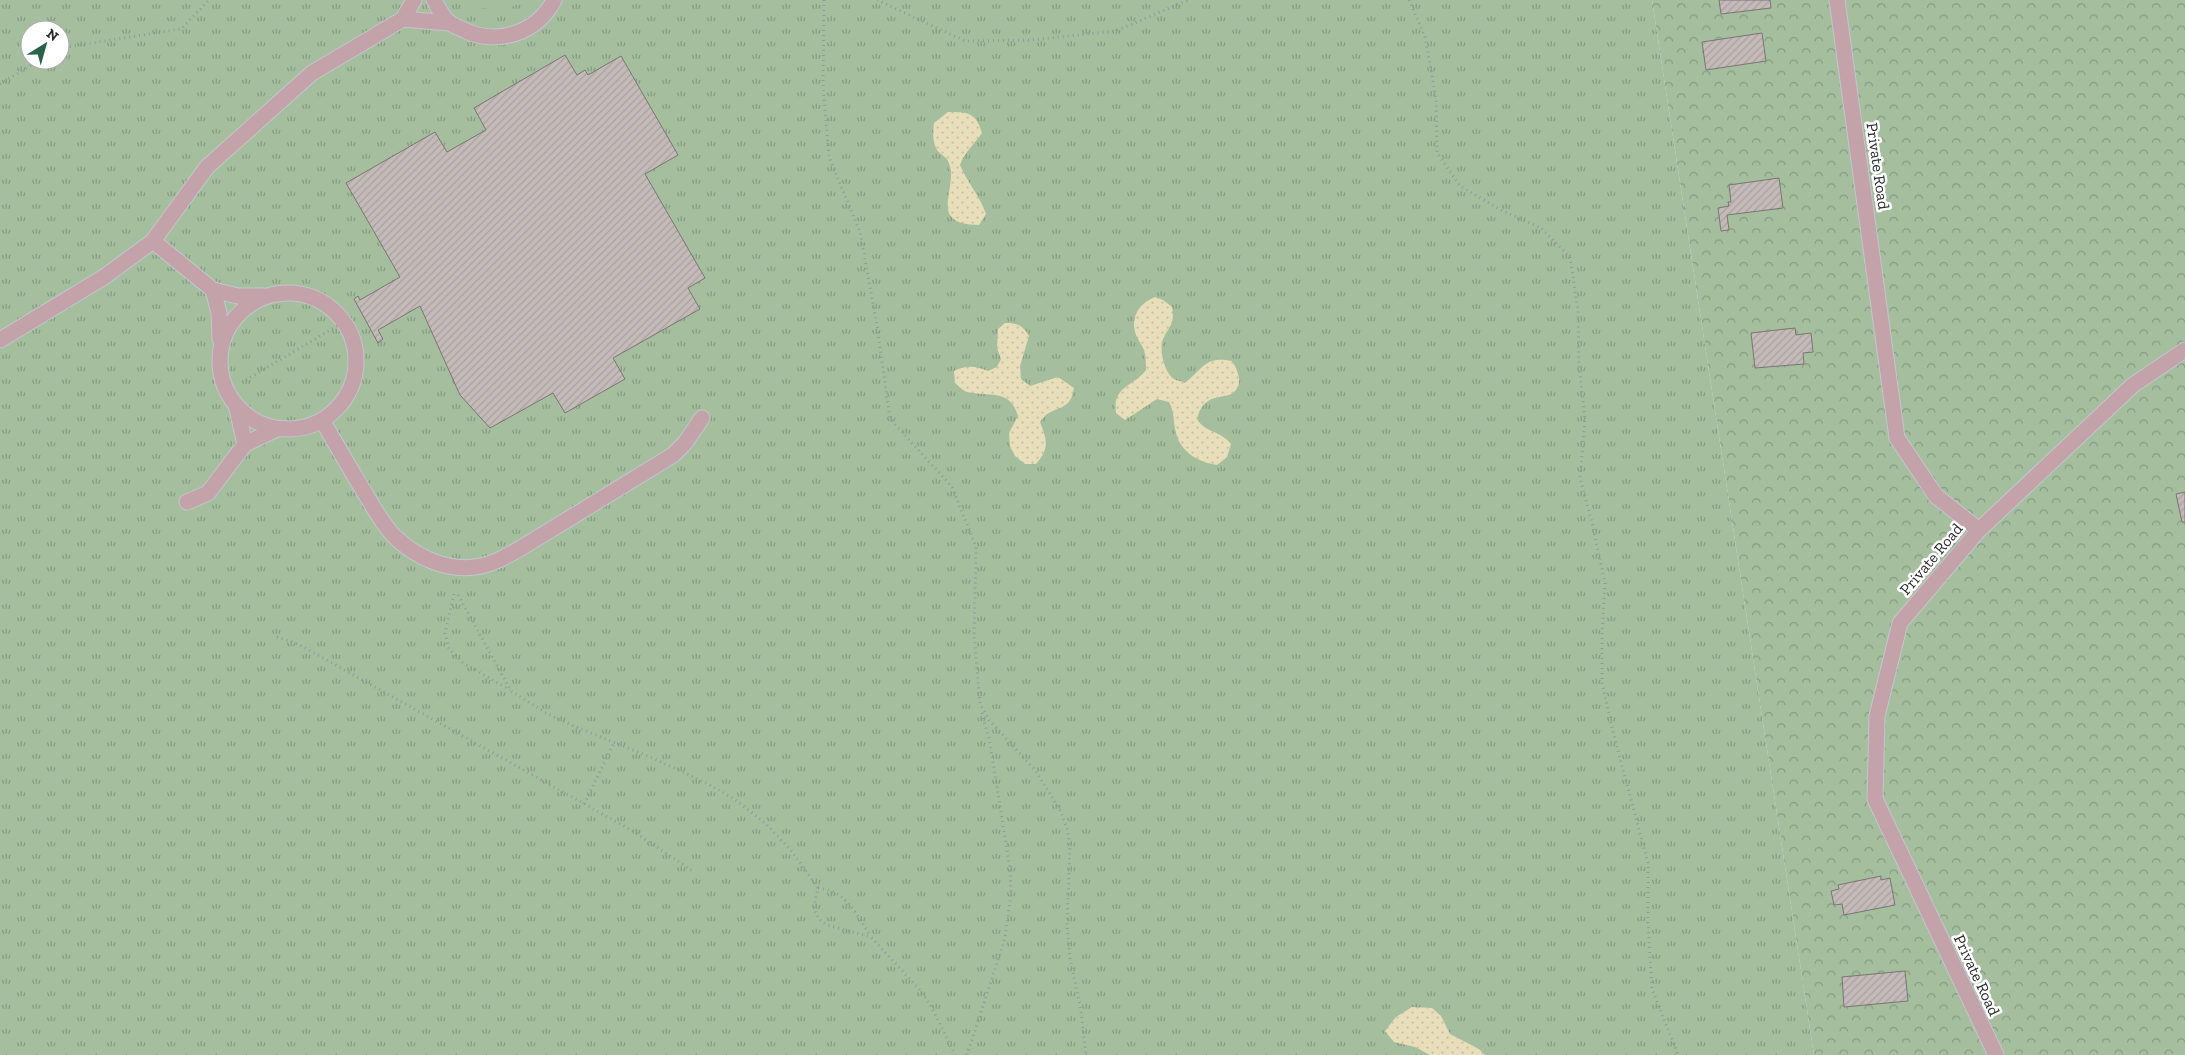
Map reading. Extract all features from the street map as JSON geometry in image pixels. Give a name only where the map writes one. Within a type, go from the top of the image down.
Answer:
[{"type":"street","points":[[0,340],[104,277],[153,241],[207,167],[312,72],[403,19],[414,0]]},
{"type":"street","points":[[434,0],[449,23]]},
{"type":"street","points":[[403,19],[449,23],[479,36],[511,36],[532,26],[549,10],[554,0]]},
{"type":"street","name":"Private Road","points":[[1837,0],[1897,438],[1936,496],[1979,530],[1900,623],[1877,716],[1875,798],[1996,1055]]},
{"type":"street","points":[[153,241],[213,290],[238,296],[265,296],[288,292],[312,296],[333,309],[352,337],[356,361],[352,385],[340,405],[322,420],[300,428],[277,429],[254,421],[236,405],[227,391],[220,371],[219,313],[213,290]]},
{"type":"street","points":[[220,348],[228,326],[244,307],[265,296]]},
{"type":"street","points":[[1979,530],[2133,385],[2185,350]]},
{"type":"street","points":[[236,405],[245,444]]},
{"type":"street","points":[[322,420],[380,519],[395,537],[426,558],[454,568],[476,567],[496,561],[521,548],[679,450],[702,418]]},
{"type":"street","points":[[186,502],[208,493],[245,444],[277,429]]},
{"type":"path","points":[[70,46],[180,28],[209,0]]},
{"type":"path","points":[[824,0],[823,85],[829,156],[860,232],[877,326],[890,419],[952,487],[976,547],[974,635],[980,704],[990,743],[1010,869],[1011,894],[1005,938],[967,1055]]},
{"type":"path","points":[[877,0],[965,41],[1031,40],[1116,31],[1188,0]]},
{"type":"path","points":[[1409,0],[1425,37],[1436,98],[1437,153],[1460,186],[1501,210],[1541,228],[1570,257],[1578,310],[1579,364],[1585,420],[1580,478],[1605,583],[1602,682],[1622,767],[1648,863],[1648,923],[1652,989],[1678,1055]]},
{"type":"path","points":[[0,84],[23,70]]},
{"type":"path","points":[[227,391],[342,323]]},
{"type":"path","points":[[511,691],[455,588],[446,622],[445,633],[448,649],[463,662],[511,691],[546,712],[699,780],[734,799],[765,824],[790,849],[818,888],[838,893],[847,901],[871,937],[919,989],[930,1004],[955,1055]]},
{"type":"path","points":[[277,637],[298,644],[645,838],[694,872]]},
{"type":"path","points":[[980,704],[994,725],[1035,770],[1061,812],[1067,829],[1070,846],[1067,924],[1070,958],[1081,1012],[1086,1055]]},
{"type":"path","points":[[584,804],[614,743]]},
{"type":"path","points":[[818,888],[815,901],[819,919],[827,925],[871,937]]},
{"type":"green space","points":[[0,0],[1652,0],[1814,1055],[0,1055]]},
{"type":"green space","points":[[465,0],[526,0],[503,9],[488,9]]},
{"type":"green space","points":[[1652,0],[2185,0],[2185,1055],[1814,1055]]},
{"type":"sand","points":[[948,112],[966,113],[974,117],[982,133],[967,152],[960,165],[986,214],[979,225],[962,223],[953,218],[948,211],[951,171],[946,158],[935,147],[933,133],[934,123]]},
{"type":"sand","points":[[1155,297],[1172,307],[1172,321],[1162,344],[1163,360],[1170,376],[1185,383],[1206,364],[1216,360],[1232,361],[1237,370],[1239,384],[1234,392],[1209,400],[1200,409],[1197,419],[1204,427],[1227,439],[1231,444],[1227,457],[1217,465],[1197,459],[1182,446],[1178,440],[1169,402],[1157,399],[1125,420],[1116,413],[1117,397],[1120,392],[1146,370],[1145,352],[1136,335],[1134,323],[1140,308]]},
{"type":"sand","points":[[1005,323],[1019,325],[1029,336],[1020,366],[1021,379],[1030,386],[1058,377],[1074,388],[1069,402],[1065,406],[1050,412],[1040,422],[1046,444],[1044,453],[1036,464],[1025,464],[1015,456],[1010,446],[1009,433],[1018,416],[1010,401],[998,395],[967,392],[955,383],[954,371],[959,369],[971,367],[988,371],[997,367],[1001,359],[997,348],[998,329]]},
{"type":"sand","points":[[1412,1007],[1432,1008],[1441,1016],[1450,1034],[1479,1049],[1485,1055],[1430,1055],[1415,1047],[1394,1042],[1385,1031],[1396,1017]]},
{"type":"building","points":[[1719,0],[1770,0],[1771,8],[1721,14]]},
{"type":"building","points":[[1762,33],[1766,61],[1706,70],[1702,42]]},
{"type":"building","points":[[565,55],[577,75],[585,70],[588,75],[621,56],[678,155],[645,174],[705,278],[688,288],[700,309],[613,358],[625,379],[565,413],[553,393],[490,428],[460,395],[420,306],[378,330],[383,339],[378,343],[354,299],[358,296],[360,300],[400,277],[346,183],[435,132],[447,152],[486,130],[474,108]]},
{"type":"building","points":[[1779,178],[1783,208],[1727,215],[1729,230],[1721,231],[1718,208],[1729,206],[1728,202],[1731,202],[1729,185]]},
{"type":"building","points":[[1795,328],[1796,335],[1811,333],[1813,352],[1803,353],[1804,364],[1755,368],[1751,333]]},
{"type":"building","points":[[2185,492],[2185,522],[2182,522],[2176,494]]},
{"type":"building","points":[[1881,876],[1881,880],[1890,878],[1895,905],[1844,915],[1842,904],[1834,905],[1831,891],[1839,889],[1838,885]]},
{"type":"building","points":[[1905,971],[1908,1001],[1844,1007],[1842,977]]}]
